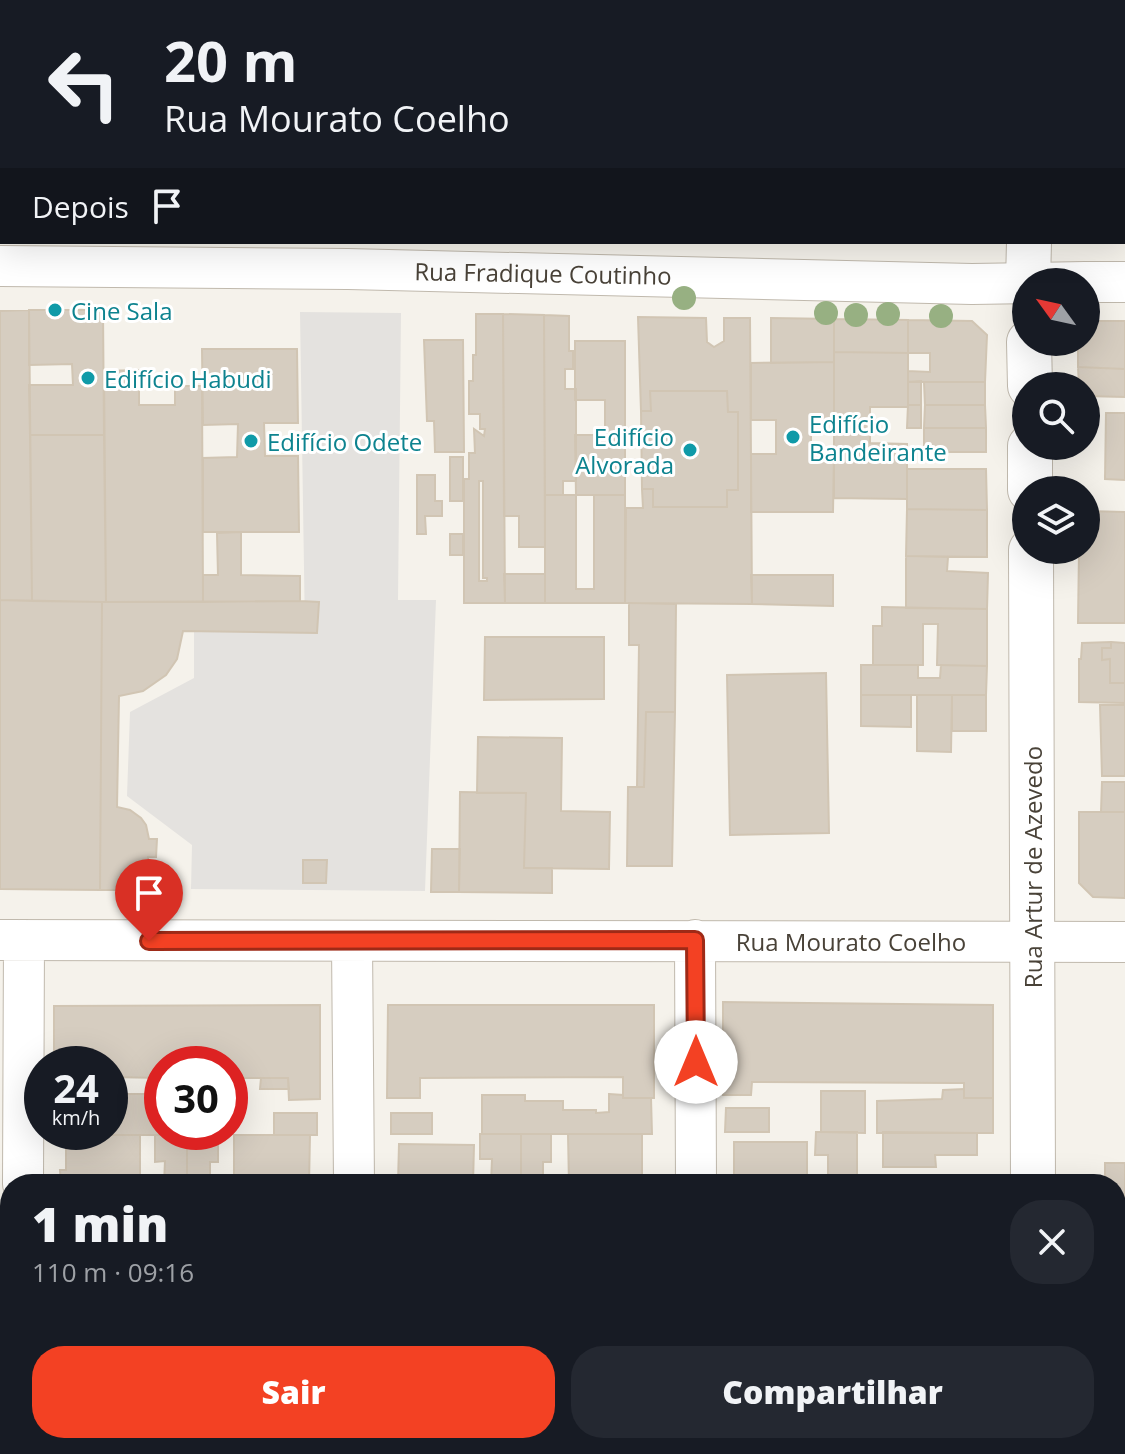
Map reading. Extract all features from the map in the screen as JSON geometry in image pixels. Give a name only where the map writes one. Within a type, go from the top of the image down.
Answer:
[{"type":"street","points":[[1028,268],[1029,244]]},
{"type":"street","name":"Rua Fradique Coutinho","points":[[0,266],[348,269],[1012,283]]},
{"type":"street","name":"Rua Fradique Coutinho","points":[[1100,282],[1125,282]]},
{"type":"street","name":"Rua Artur de Azevedo","points":[[1031,564],[1033,1174]]},
{"type":"street","points":[[12,940],[23,1174]]},
{"type":"street","name":"Rua Mourato Coelho","points":[[12,940],[1125,942]]},
{"type":"street","points":[[695,940],[696,1174]]},
{"type":"street","points":[[352,942],[354,1174]]},
{"type":"shaded area","points":[[300,312],[401,313],[398,600],[436,600],[425,891],[191,889],[192,845],[127,796],[130,712],[194,678],[194,631],[305,632]]},
{"type":"building","points":[[29,310],[32,601],[0,600],[0,311]]},
{"type":"building","name":"Edifício Habudi","points":[[29,310],[103,310],[104,435],[30,435],[29,385],[73,385],[72,364],[29,365]]},
{"type":"building","points":[[476,314],[503,314],[505,603],[464,603],[464,479],[469,479],[469,453],[475,453],[474,429],[484,436],[485,429],[480,429],[480,414],[469,414],[469,381],[473,381],[473,355],[476,355]],"holes":[[[479,481],[483,481],[483,578],[487,581],[479,581]]]},
{"type":"building","points":[[503,314],[544,315],[545,547],[519,547],[519,516],[504,516]]},
{"type":"building","points":[[544,315],[569,316],[569,351],[573,351],[573,369],[565,369],[565,389],[576,389],[576,481],[563,481],[563,495],[545,495]]},
{"type":"building","points":[[638,317],[706,318],[707,342],[714,347],[724,341],[724,318],[750,318],[752,604],[625,603],[626,508],[643,508],[642,489],[653,489],[653,507],[727,507],[727,490],[738,490],[738,412],[728,412],[727,391],[650,391],[651,411],[641,411]]},
{"type":"building","points":[[771,318],[834,319],[834,362],[771,363]]},
{"type":"building","points":[[834,319],[908,320],[908,353],[834,352]]},
{"type":"building","points":[[908,320],[972,321],[987,335],[985,382],[908,382],[908,371],[930,372],[930,353],[908,353]]},
{"type":"building","points":[[1100,321],[1125,321],[1125,369],[1078,367],[1078,356],[1100,356]]},
{"type":"building","points":[[424,340],[463,340],[464,452],[435,452],[434,421],[427,421]]},
{"type":"building","points":[[575,341],[625,341],[625,495],[576,495],[575,435],[605,435],[605,400],[575,400]]},
{"type":"building","name":"Edifício Odete","points":[[202,349],[297,349],[298,423],[264,423],[265,456],[298,456],[299,532],[203,532],[203,458],[237,457],[238,424],[203,425]]},
{"type":"building","points":[[834,352],[908,353],[908,407],[870,407],[870,443],[907,444],[907,499],[834,498]]},
{"type":"building","name":"Edifício Bandeirante","points":[[834,362],[834,420],[811,419],[811,454],[834,453],[833,512],[751,512],[751,454],[776,454],[776,420],[751,420],[751,363]]},
{"type":"building","points":[[1078,367],[1125,369],[1125,397],[1100,396],[1100,372],[1078,372]]},
{"type":"building","points":[[139,370],[139,405],[175,405],[175,386],[202,386],[203,602],[106,602],[104,371]]},
{"type":"building","points":[[921,381],[921,405],[908,405],[908,382]]},
{"type":"building","points":[[924,382],[985,382],[985,405],[925,405]]},
{"type":"building","name":"Edifício Alvorada","points":[[650,391],[727,391],[728,412],[738,412],[738,490],[727,490],[727,507],[653,507],[653,489],[642,489],[641,411],[651,411]]},
{"type":"building","points":[[908,405],[921,405],[921,428],[907,428]]},
{"type":"building","points":[[925,405],[985,405],[986,428],[924,428]]},
{"type":"building","points":[[1106,413],[1125,413],[1125,480],[1105,479]]},
{"type":"building","points":[[924,428],[986,428],[986,452],[924,452]]},
{"type":"building","points":[[30,435],[104,435],[106,602],[32,601]]},
{"type":"building","points":[[450,457],[463,457],[463,501],[450,501]]},
{"type":"building","points":[[907,469],[986,469],[987,510],[907,509]]},
{"type":"building","points":[[417,475],[435,475],[435,501],[442,501],[442,516],[425,516],[426,534],[417,534]]},
{"type":"building","points":[[545,495],[576,495],[576,589],[594,589],[594,495],[625,495],[625,603],[545,603]]},
{"type":"building","points":[[907,509],[987,510],[987,557],[906,556]]},
{"type":"building","points":[[1100,511],[1125,512],[1125,623],[1078,623],[1079,564],[1100,564]]},
{"type":"building","points":[[241,532],[241,575],[300,576],[300,601],[203,602],[203,575],[218,575],[217,533]]},
{"type":"building","points":[[450,534],[463,534],[463,555],[450,555]]},
{"type":"building","points":[[906,556],[948,557],[947,571],[988,573],[987,609],[906,608]]},
{"type":"building","points":[[504,574],[545,574],[545,603],[505,603]]},
{"type":"building","points":[[751,575],[833,575],[833,606],[752,604]]},
{"type":"building","points":[[0,600],[102,602],[100,890],[0,889]]},
{"type":"building","points":[[102,602],[319,602],[317,633],[183,631],[177,659],[166,675],[143,691],[119,696],[117,807],[130,810],[141,818],[149,839],[157,839],[156,857],[148,857],[144,890],[100,890]]},
{"type":"building","points":[[629,603],[676,604],[675,712],[646,712],[644,787],[637,787],[639,645],[629,645]]},
{"type":"building","points":[[882,607],[987,609],[987,666],[937,665],[938,624],[923,624],[923,665],[873,665],[873,626],[882,626]]},
{"type":"building","points":[[485,637],[604,637],[604,699],[484,700]]},
{"type":"building","points":[[1111,642],[1125,643],[1125,683],[1110,683],[1110,659],[1102,660],[1102,648],[1111,648]]},
{"type":"building","points":[[1111,642],[1111,648],[1102,648],[1102,660],[1110,659],[1110,683],[1125,683],[1125,703],[1079,702],[1082,643]]},
{"type":"building","points":[[861,665],[918,665],[918,678],[940,678],[941,665],[987,666],[986,695],[861,695]]},
{"type":"building","points":[[826,673],[829,833],[730,835],[727,675]]},
{"type":"building","points":[[861,695],[911,695],[911,727],[861,726]]},
{"type":"building","points":[[917,695],[952,695],[951,752],[917,751]]},
{"type":"building","points":[[952,695],[986,695],[986,731],[952,731]]},
{"type":"building","points":[[1100,705],[1125,705],[1125,776],[1102,776]]},
{"type":"building","points":[[646,712],[675,712],[672,866],[627,866],[628,787],[644,787]]},
{"type":"building","points":[[478,737],[562,738],[561,811],[610,812],[609,869],[524,868],[526,793],[477,793]]},
{"type":"building","points":[[1102,782],[1125,782],[1125,812],[1101,812]]},
{"type":"building","points":[[460,792],[526,793],[524,868],[552,868],[552,893],[459,892]]},
{"type":"building","points":[[1079,812],[1125,812],[1125,898],[1093,897],[1079,883]]},
{"type":"building","points":[[432,849],[460,849],[459,892],[431,892]]},
{"type":"building","points":[[303,860],[327,860],[326,883],[303,883]]},
{"type":"building","points":[[723,1002],[993,1005],[993,1098],[964,1098],[964,1083],[752,1082],[751,1095],[723,1095]]},
{"type":"building","points":[[320,1005],[320,1099],[289,1100],[288,1078],[248,1078],[248,1046],[144,1046],[144,1078],[128,1077],[128,1046],[54,1046],[54,1006]]},
{"type":"building","points":[[388,1005],[654,1005],[654,1098],[623,1098],[623,1077],[420,1078],[420,1098],[387,1098]]},
{"type":"building","points":[[261,1078],[288,1078],[289,1089],[260,1089]]},
{"type":"building","points":[[964,1089],[964,1098],[993,1098],[993,1133],[877,1133],[877,1101],[942,1099],[943,1090]]},
{"type":"building","points":[[821,1091],[865,1091],[865,1133],[821,1132]]},
{"type":"building","points":[[128,1094],[144,1094],[144,1135],[128,1135]]},
{"type":"building","points":[[609,1094],[623,1095],[623,1098],[651,1098],[652,1134],[482,1134],[482,1095],[525,1095],[525,1101],[563,1101],[563,1110],[596,1110],[596,1113],[609,1112]]},
{"type":"building","points":[[726,1108],[769,1108],[769,1132],[725,1132]]},
{"type":"building","points":[[274,1113],[317,1113],[317,1135],[274,1135]]},
{"type":"building","points":[[391,1113],[432,1113],[432,1134],[391,1134]]},
{"type":"building","points":[[816,1132],[857,1132],[857,1174],[828,1174],[828,1155],[815,1155]]},
{"type":"building","points":[[883,1132],[977,1133],[977,1155],[935,1155],[936,1167],[883,1167]]},
{"type":"building","points":[[480,1134],[521,1134],[521,1174],[491,1174],[492,1159],[480,1159]]},
{"type":"building","points":[[521,1134],[551,1134],[551,1162],[543,1162],[543,1174],[521,1174]]},
{"type":"building","points":[[568,1134],[642,1134],[642,1174],[569,1174]]},
{"type":"building","points":[[128,1135],[140,1135],[140,1174],[60,1174],[60,1170],[66,1170],[66,1150],[128,1150]]},
{"type":"building","points":[[248,1135],[310,1135],[309,1174],[234,1174],[234,1150],[248,1150]]},
{"type":"building","points":[[734,1142],[807,1142],[807,1174],[734,1174]]},
{"type":"building","points":[[399,1144],[474,1145],[473,1174],[398,1174]]},
{"type":"building","points":[[155,1150],[187,1150],[187,1174],[164,1174],[165,1161],[155,1162]]},
{"type":"building","points":[[187,1150],[218,1150],[218,1162],[210,1162],[210,1174],[187,1174]]},
{"type":"building","points":[[1105,1163],[1125,1163],[1125,1174],[1105,1174]]},
{"type":"place","name":"Cine Sala","points":[[55,310]]},
{"type":"place","name":"Edifício Habudi","points":[[88,378]]},
{"type":"place","name":"Edifício Bandeirante","points":[[793,437]]},
{"type":"place","name":"Edifício Odete","points":[[251,441]]},
{"type":"place","name":"Edifício Alvorada","points":[[690,450]]},
{"type":"route","points":[[149,941],[695,940],[696,1062]]}]
